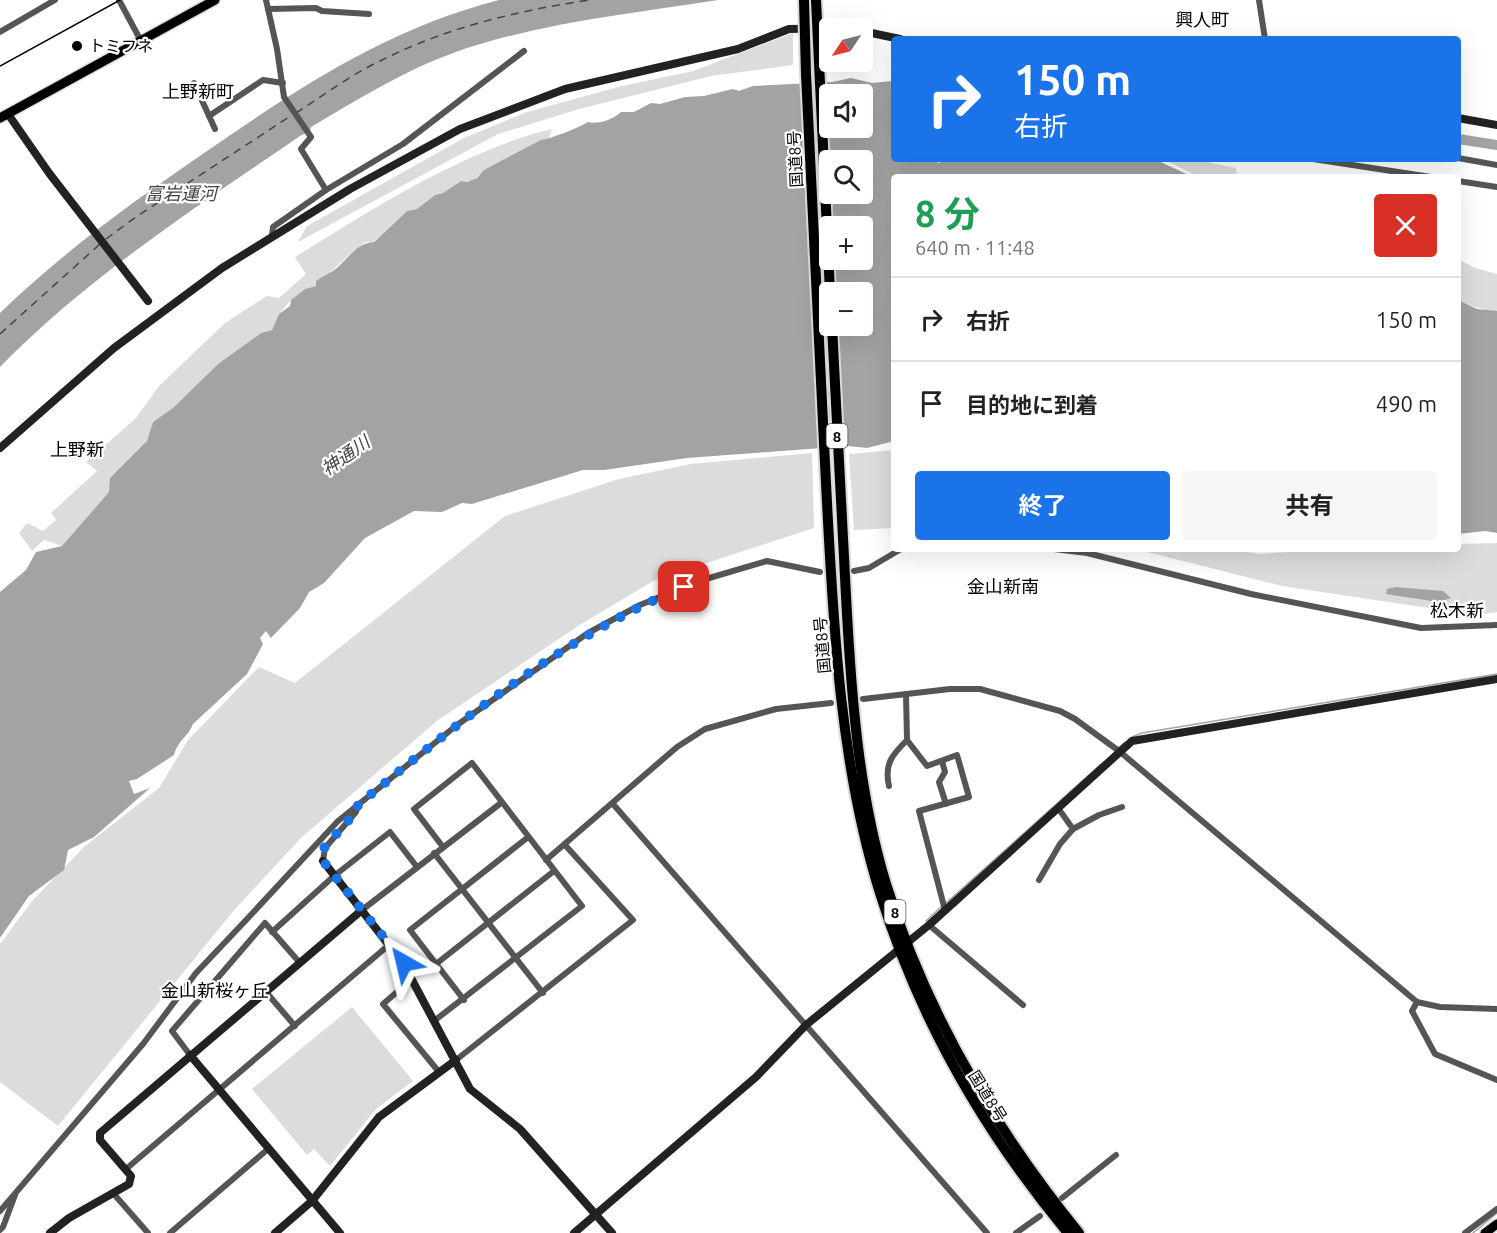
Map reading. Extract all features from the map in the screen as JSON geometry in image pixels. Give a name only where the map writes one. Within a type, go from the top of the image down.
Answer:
[{"type":"highway","name":"国道8号","points":[[804,0],[836,648],[858,802],[871,862],[939,1041],[1010,1159],[1068,1233]]},
{"type":"highway","name":"国道8号","points":[[816,0],[830,282]]},
{"type":"highway","name":"国道8号","points":[[832,336],[843,546],[858,752],[885,882],[903,946],[976,1090],[1017,1152],[1079,1233]]},
{"type":"main road","points":[[4,116],[215,0]]},
{"type":"main road","points":[[1485,1233],[1497,1224]]},
{"type":"street","points":[[0,32],[56,0]]},
{"type":"street","points":[[119,0],[141,41]]},
{"type":"street","points":[[266,0],[284,97],[310,134],[311,137],[301,149],[326,190]]},
{"type":"street","points":[[1258,0],[1264,36]]},
{"type":"street","points":[[268,9],[316,8],[322,11],[369,14]]},
{"type":"street","points":[[0,448],[114,348],[183,296],[272,236],[392,165],[460,129],[507,109],[610,78],[738,49],[789,29],[819,28]]},
{"type":"street","points":[[873,33],[891,37]]},
{"type":"street","points":[[272,236],[273,227],[326,190],[404,144],[524,51]]},
{"type":"street","points":[[209,116],[263,80],[283,83]]},
{"type":"street","points":[[194,83],[215,129]]},
{"type":"street","points":[[4,116],[148,301]]},
{"type":"street","points":[[1461,119],[1497,125]]},
{"type":"street","points":[[1461,159],[1497,165]]},
{"type":"street","points":[[1333,162],[1411,174]]},
{"type":"street","points":[[1461,181],[1497,187]]},
{"type":"street","points":[[854,571],[869,568],[896,552]]},
{"type":"street","points":[[1079,552],[1251,594],[1421,628],[1497,625]]},
{"type":"street","points":[[0,1211],[121,1066],[143,1044],[196,973],[338,821],[450,731],[588,633],[640,605],[699,580],[768,561],[820,572]]},
{"type":"street","points":[[574,1233],[756,1077],[806,1025],[929,925],[1119,750],[1140,737],[1497,679]]},
{"type":"street","points":[[863,699],[980,689],[1060,711],[1119,750],[1417,1002],[1425,1006],[1497,1009]]},
{"type":"street","points":[[906,694],[907,740],[927,766],[957,755],[969,797],[919,812],[945,910]]},
{"type":"street","points":[[546,860],[677,747],[705,729],[776,709],[831,703]]},
{"type":"street","points":[[889,786],[886,775],[890,758],[907,740]]},
{"type":"street","points":[[942,761],[945,772],[939,782],[946,804]]},
{"type":"street","points":[[434,1021],[464,1000],[582,906],[472,763],[414,809],[443,847]]},
{"type":"street","points":[[50,1233],[69,1218],[129,1184],[131,1176],[100,1140],[100,1133],[362,910],[501,803]]},
{"type":"street","points":[[613,804],[987,1233]]},
{"type":"street","points":[[358,805],[356,812],[324,848],[323,861],[390,944],[412,979],[470,1089],[520,1129],[612,1233]]},
{"type":"street","points":[[1039,880],[1060,844],[1073,829],[1099,815],[1122,807]]},
{"type":"street","points":[[1058,808],[1073,829]]},
{"type":"street","points":[[272,932],[334,876],[390,832],[417,867]]},
{"type":"street","points":[[464,1000],[410,930],[527,837]]},
{"type":"street","points":[[275,1233],[312,1201],[380,1117],[543,993],[633,920],[565,845]]},
{"type":"street","points":[[434,853],[543,993]]},
{"type":"street","points":[[436,964],[554,871]]},
{"type":"street","points":[[300,963],[265,924],[172,1031],[190,1056],[340,1233]]},
{"type":"street","points":[[929,925],[1023,1005]]},
{"type":"street","points":[[126,1169],[390,944]]},
{"type":"street","points":[[412,979],[383,1004],[439,1072]]},
{"type":"street","points":[[266,992],[295,1026]]},
{"type":"street","points":[[1417,1002],[1412,1011],[1435,1054],[1497,1080]]},
{"type":"street","points":[[170,1233],[268,1149]]},
{"type":"street","points":[[1062,1198],[1116,1155]]},
{"type":"street","points":[[113,1193],[148,1233]]},
{"type":"street","points":[[9,1233],[2,1228],[15,1195]]},
{"type":"street","points":[[1465,1233],[1497,1209]]},
{"type":"street","points":[[1017,1233],[1040,1216]]},
{"type":"shaded area","points":[[793,33],[793,65],[711,76],[579,109],[498,134],[298,242],[307,226],[464,138],[527,112],[618,87],[693,71]]},
{"type":"shaded area","points":[[552,129],[549,139],[484,170],[472,180],[461,181],[443,193],[435,195],[417,209],[407,211],[373,242],[366,242],[353,251],[316,286],[305,289],[291,300],[279,314],[272,330],[261,333],[218,364],[174,407],[153,422],[147,441],[109,492],[62,546],[44,540],[32,551],[19,533],[27,523],[43,531],[56,520],[51,513],[97,471],[86,462],[136,418],[159,386],[225,323],[267,296],[279,298],[306,274],[295,257],[387,201],[452,166],[486,151]]},
{"type":"shaded area","points":[[1169,162],[1207,162],[1236,168],[1237,174],[1193,174]]},
{"type":"shaded area","points":[[1461,261],[1475,268],[1497,274],[1497,314],[1461,302]]},
{"type":"shaded area","points":[[891,450],[891,528],[854,530],[849,454]]},
{"type":"shaded area","points":[[812,453],[814,528],[655,580],[578,626],[438,720],[302,837],[235,909],[58,1126],[0,1082],[0,944],[33,900],[84,847],[159,788],[188,740],[259,667],[295,683],[505,516],[619,479],[691,464]]},
{"type":"shaded area","points":[[1497,543],[1497,612],[1475,615],[1282,586],[1147,552],[1259,554],[1461,552],[1461,544]]},
{"type":"shaded area","points":[[352,1007],[413,1081],[376,1109],[330,1166],[314,1149],[307,1155],[252,1089]]},
{"type":"water","name":"富岩運河","points":[[499,0],[718,0],[584,20],[517,34],[453,53],[398,77],[311,127],[310,131],[144,244],[70,303],[0,367],[0,313],[74,248],[126,208],[276,104],[346,62],[419,27]]},
{"type":"water","name":"神通川","points":[[851,78],[872,83],[891,81],[891,162],[1160,162],[1186,174],[891,174],[891,442],[867,448],[848,446],[687,458],[604,470],[583,470],[472,504],[462,503],[442,512],[414,511],[365,538],[324,583],[309,592],[300,608],[271,638],[266,631],[260,638],[263,644],[247,674],[193,724],[174,755],[137,779],[129,781],[134,794],[150,788],[94,837],[68,850],[64,870],[29,896],[0,938],[0,592],[26,570],[36,552],[62,546],[109,492],[110,478],[147,441],[153,422],[174,407],[218,364],[261,333],[272,330],[279,314],[290,306],[291,300],[305,289],[316,286],[316,281],[338,267],[356,249],[374,242],[407,211],[417,209],[435,195],[443,193],[461,181],[467,182],[477,178],[484,170],[541,140],[588,122],[606,121],[621,112],[634,112],[651,103],[660,104],[685,97],[704,96],[733,89],[739,91],[753,86],[832,82]]},
{"type":"water","points":[[1461,301],[1477,309],[1497,311],[1497,533],[1485,531],[1461,534]]},
{"type":"water","points":[[1395,587],[1443,591],[1451,598],[1438,602],[1386,594],[1387,589]]},
{"type":"waterway","points":[[1461,139],[1497,145]]},
{"type":"waterway","points":[[1132,737],[1142,733],[1497,674]]},
{"type":"waterway","points":[[1118,748],[1125,742]]},
{"type":"waterway","points":[[946,903],[1101,764]]},
{"type":"waterway","points":[[926,921],[942,906]]},
{"type":"waterway","points":[[1473,1233],[1497,1213]]},
{"type":"ferry route","points":[[296,113],[349,78],[407,48],[432,38],[509,15],[589,0]]},
{"type":"ferry route","points":[[106,239],[292,115]]},
{"type":"ferry route","points":[[0,334],[100,244]]},
{"type":"tram line","points":[[0,66],[120,0]]},
{"type":"place","name":"トミフネ","points":[[77,46]]},
{"type":"district","name":"興人町","points":[[1202,19]]},
{"type":"district","name":"上野新町","points":[[198,91]]},
{"type":"district","name":"上野新","points":[[77,449]]},
{"type":"district","name":"金山新南","points":[[1003,586]]},
{"type":"district","name":"松木新","points":[[1457,610]]},
{"type":"district","name":"金山新桜ヶ丘","points":[[215,990]]},
{"type":"route","points":[[404,963],[323,861],[324,848],[356,812],[358,805],[457,725],[588,633],[640,605],[684,587]]}]
